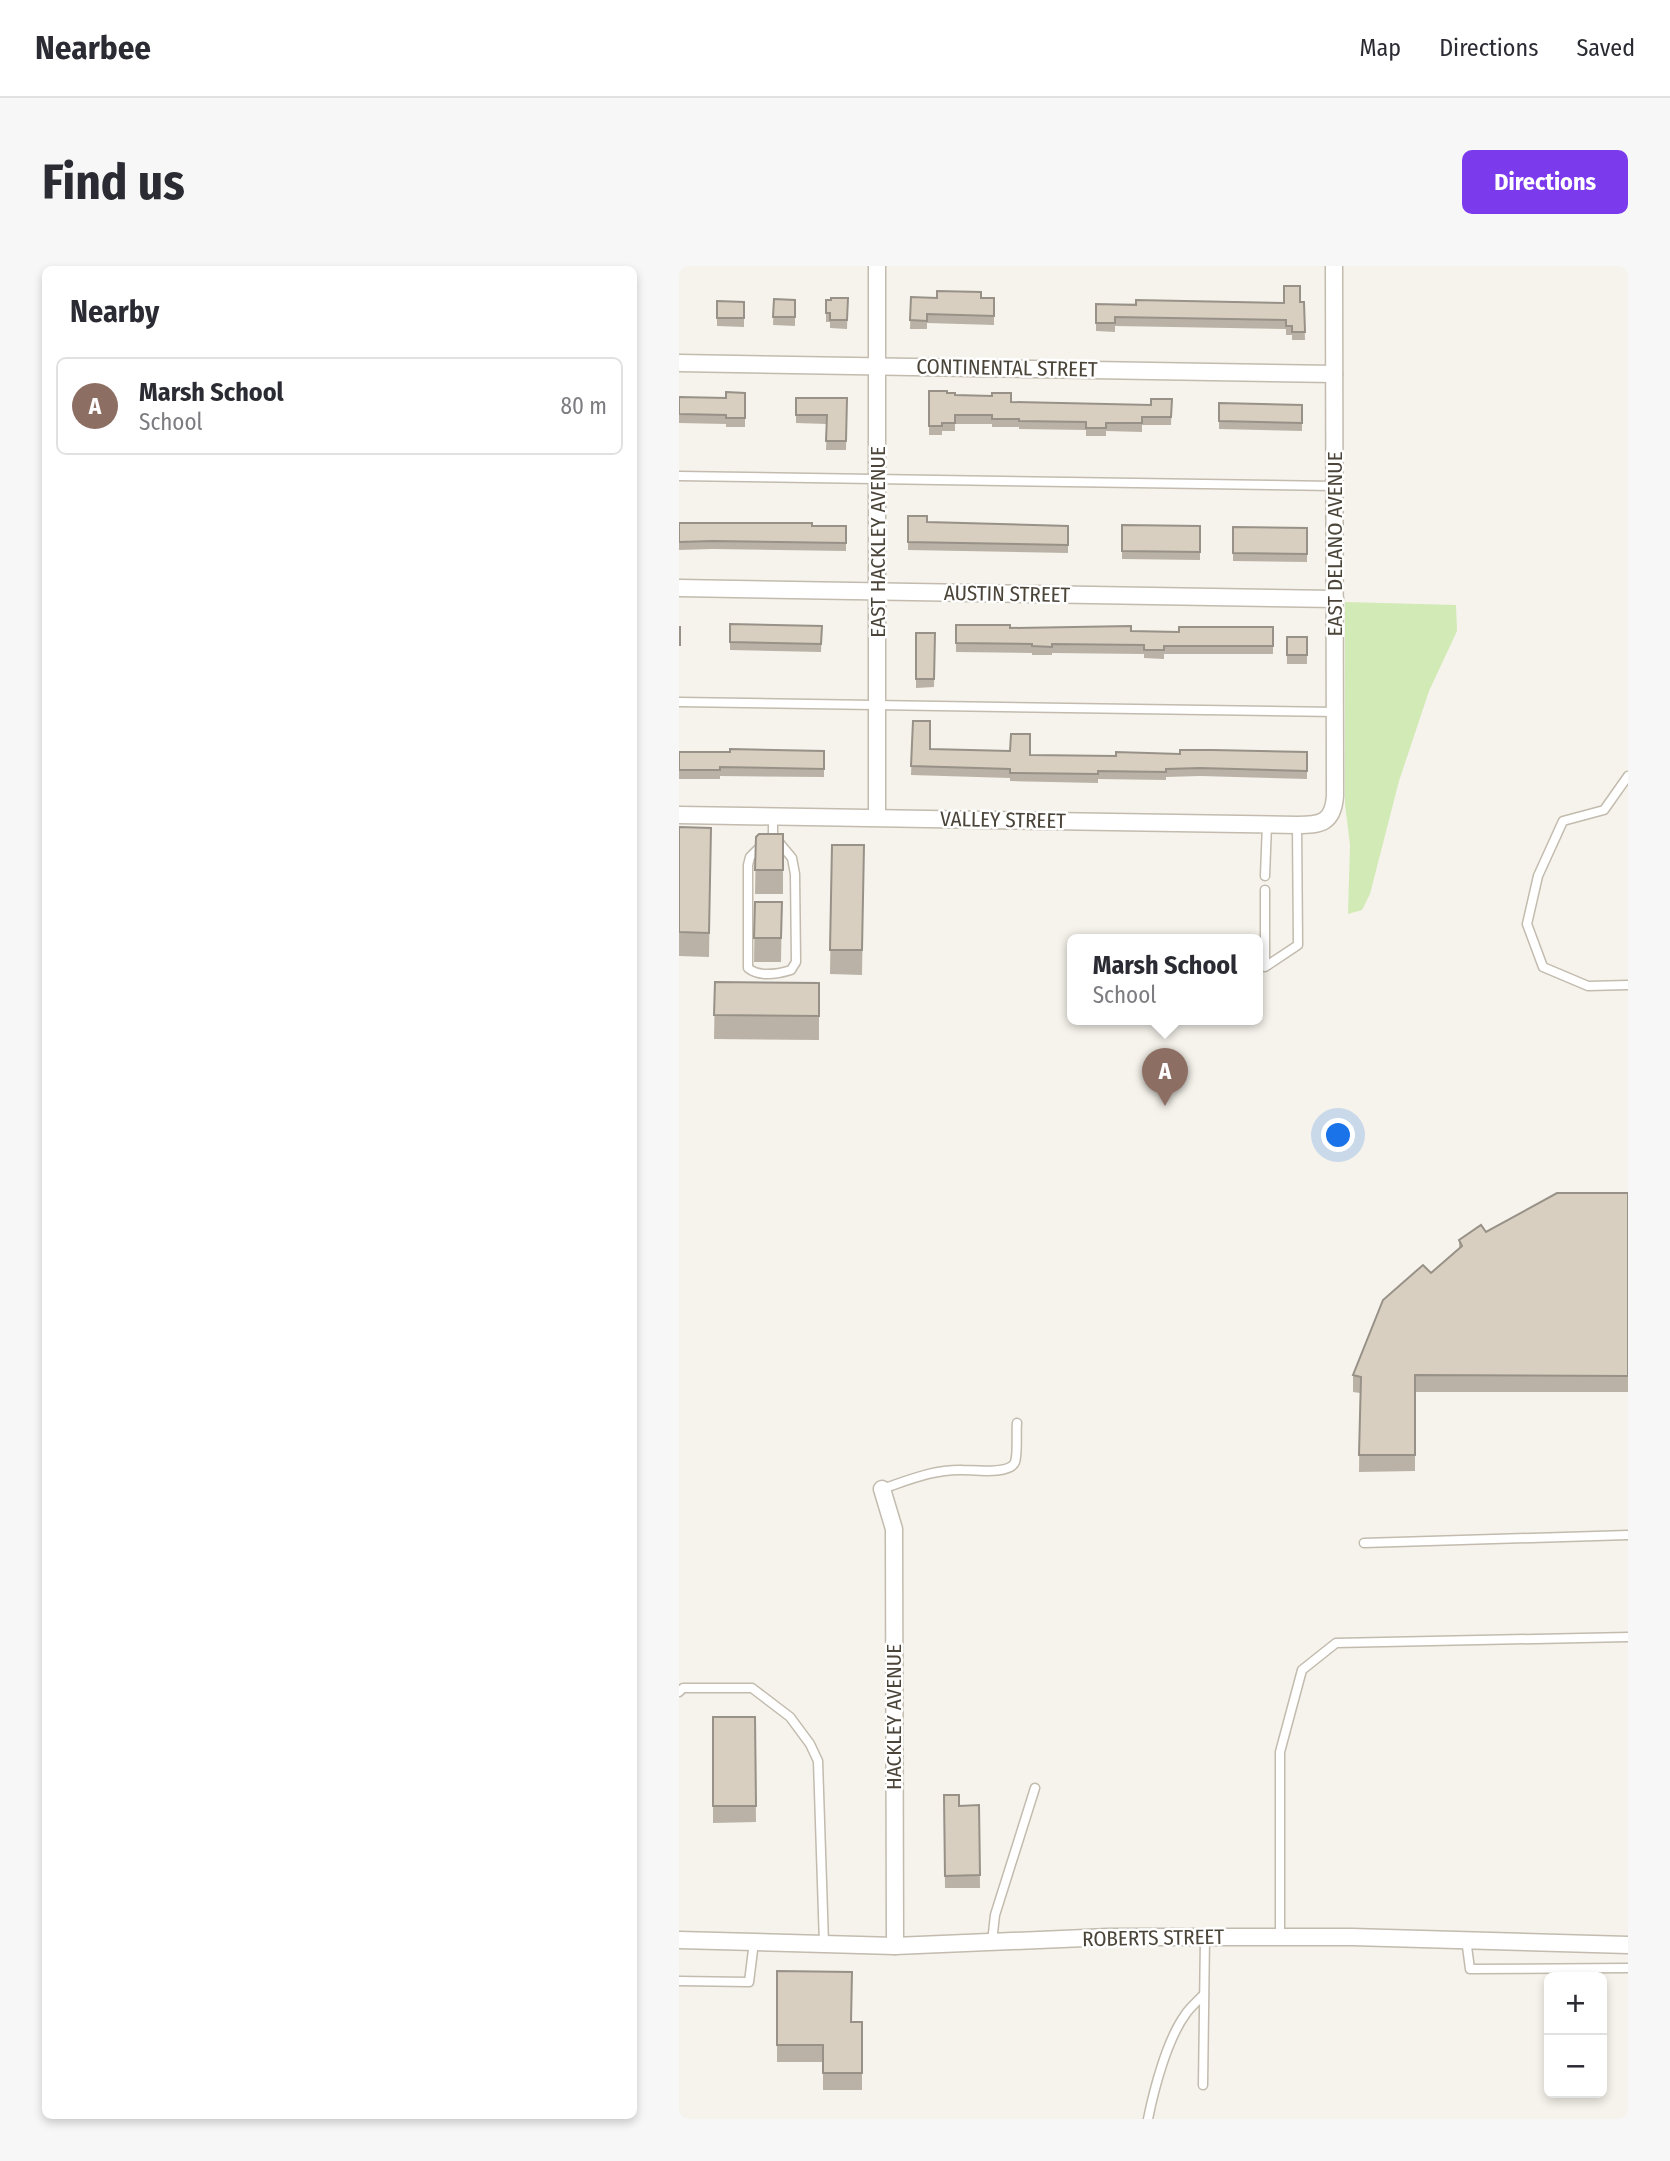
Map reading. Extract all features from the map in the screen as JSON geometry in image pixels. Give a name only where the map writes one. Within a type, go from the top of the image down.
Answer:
[{"type":"street","name":"EAST HACKLEY AVENUE","points":[[877,266],[877,817]]},
{"type":"street","name":"EAST DELANO AVENUE","points":[[1326,821],[1334,803],[1334,266]]},
{"type":"street","name":"CONTINENTAL STREET","points":[[679,363],[1335,374]]},
{"type":"street","name":"AUSTIN STREET","points":[[679,588],[1335,599]]},
{"type":"street","name":"VALLEY STREET","points":[[679,815],[1297,825],[1326,821]]},
{"type":"street","name":"HACKLEY AVENUE","points":[[882,1489],[894,1529],[895,1946]]},
{"type":"street","name":"ROBERTS STREET","points":[[679,1940],[895,1946],[1108,1937],[1280,1937],[1628,1945]]},
{"type":"lane","points":[[679,476],[1335,486]]},
{"type":"lane","points":[[679,702],[1335,712]]},
{"type":"lane","points":[[1628,776],[1604,810],[1563,821],[1538,876],[1527,923],[1543,968],[1588,986],[1628,985]]},
{"type":"lane","points":[[773,817],[773,835],[792,858],[795,874],[796,962],[791,970],[780,974],[754,972],[748,968],[748,865],[750,857],[773,835]]},
{"type":"lane","points":[[1265,876],[1267,824]]},
{"type":"lane","points":[[1265,890],[1265,967],[1299,945],[1297,825]]},
{"type":"lane","points":[[882,1489],[948,1469],[999,1471],[1009,1468],[1015,1462],[1017,1423]]},
{"type":"lane","points":[[1364,1543],[1628,1535]]},
{"type":"lane","points":[[1280,1937],[1280,1752],[1302,1670],[1336,1643],[1628,1637]]},
{"type":"lane","points":[[679,1692],[683,1688],[752,1688],[790,1717],[810,1744],[818,1761],[824,1944]]},
{"type":"lane","points":[[992,1942],[995,1915],[1035,1788]]},
{"type":"lane","points":[[1203,2085],[1205,1937]]},
{"type":"lane","points":[[1466,1940],[1470,1969],[1628,1968]]},
{"type":"lane","points":[[679,1981],[749,1982],[754,1942]]},
{"type":"lane","points":[[1148,2119],[1152,2097],[1170,2045],[1184,2016],[1204,1994]]},
{"type":"green space","points":[[1345,602],[1456,605],[1457,631],[1429,691],[1399,781],[1370,894],[1362,910],[1348,914],[1350,845],[1345,804]]},
{"type":"building","points":[[1284,286],[1300,286],[1300,302],[1304,302],[1305,332],[1292,332],[1292,326],[1286,326],[1286,320],[1115,317],[1115,323],[1096,323],[1096,304],[1136,305],[1136,300],[1284,303]]},
{"type":"building","points":[[937,291],[981,292],[981,298],[994,298],[994,316],[927,314],[927,321],[910,320],[911,297],[937,298]]},
{"type":"building","points":[[848,298],[847,320],[830,320],[830,313],[826,313],[826,300]]},
{"type":"building","points":[[774,299],[795,300],[795,317],[773,317]]},
{"type":"building","points":[[717,301],[744,302],[744,318],[717,318]]},
{"type":"building","points":[[929,391],[992,396],[992,393],[1011,393],[1011,402],[1151,405],[1151,399],[1172,399],[1171,417],[1142,417],[1142,423],[1106,423],[1106,428],[1086,428],[1086,422],[1019,421],[992,419],[992,415],[955,415],[955,423],[929,426]]},
{"type":"building","points":[[726,392],[745,393],[745,418],[679,414],[679,397],[726,398]]},
{"type":"building","points":[[796,398],[847,398],[846,441],[826,441],[827,415],[796,415]]},
{"type":"building","points":[[1219,403],[1302,405],[1302,423],[1219,421]]},
{"type":"building","points":[[908,516],[927,516],[927,522],[1068,526],[1068,545],[908,542]]},
{"type":"building","points":[[679,523],[812,523],[812,526],[846,526],[846,543],[679,542]]},
{"type":"building","points":[[1122,525],[1200,526],[1200,552],[1122,551]]},
{"type":"building","points":[[1233,527],[1307,528],[1307,554],[1233,553]]},
{"type":"building","points":[[730,624],[822,626],[821,644],[730,642]]},
{"type":"building","points":[[956,625],[1010,625],[1010,628],[1131,626],[1131,631],[1179,632],[1179,627],[1273,627],[1273,646],[1164,646],[1164,650],[1144,650],[1144,645],[1052,644],[1052,647],[1032,644],[956,643]]},
{"type":"building","points":[[916,633],[935,633],[934,679],[916,679]]},
{"type":"building","points":[[1287,637],[1307,637],[1307,655],[1287,655]]},
{"type":"building","points":[[913,721],[930,721],[930,749],[1010,751],[1011,734],[1030,734],[1030,755],[1116,756],[1116,752],[1180,754],[1180,750],[1307,752],[1307,771],[1200,768],[1166,769],[1166,772],[1098,771],[1098,774],[1010,773],[1010,769],[911,766]]},
{"type":"building","points":[[730,749],[824,751],[824,769],[720,767],[720,770],[679,770],[679,752],[730,752]]},
{"type":"building","points":[[679,827],[711,828],[709,933],[679,932]]},
{"type":"building","points":[[759,834],[783,834],[783,870],[755,870],[756,837]]},
{"type":"building","points":[[832,845],[864,845],[862,950],[830,950]]},
{"type":"building","points":[[755,902],[782,902],[781,938],[754,938]]},
{"type":"building","points":[[715,982],[819,983],[819,1016],[714,1015]]},
{"type":"building","points":[[1557,1193],[1628,1193],[1628,1376],[1415,1375],[1415,1455],[1359,1455],[1361,1377],[1353,1375],[1383,1300],[1423,1265],[1431,1273],[1462,1246],[1459,1240],[1481,1225],[1486,1232]]},
{"type":"building","points":[[713,1717],[755,1717],[756,1806],[713,1806]]},
{"type":"building","points":[[944,1795],[959,1795],[959,1806],[979,1805],[980,1875],[945,1876]]},
{"type":"building","points":[[777,1971],[852,1972],[851,2022],[862,2022],[862,2073],[823,2073],[823,2045],[777,2045]]},
{"type":"place","name":"Marsh School","points":[[1165,1106]]}]
